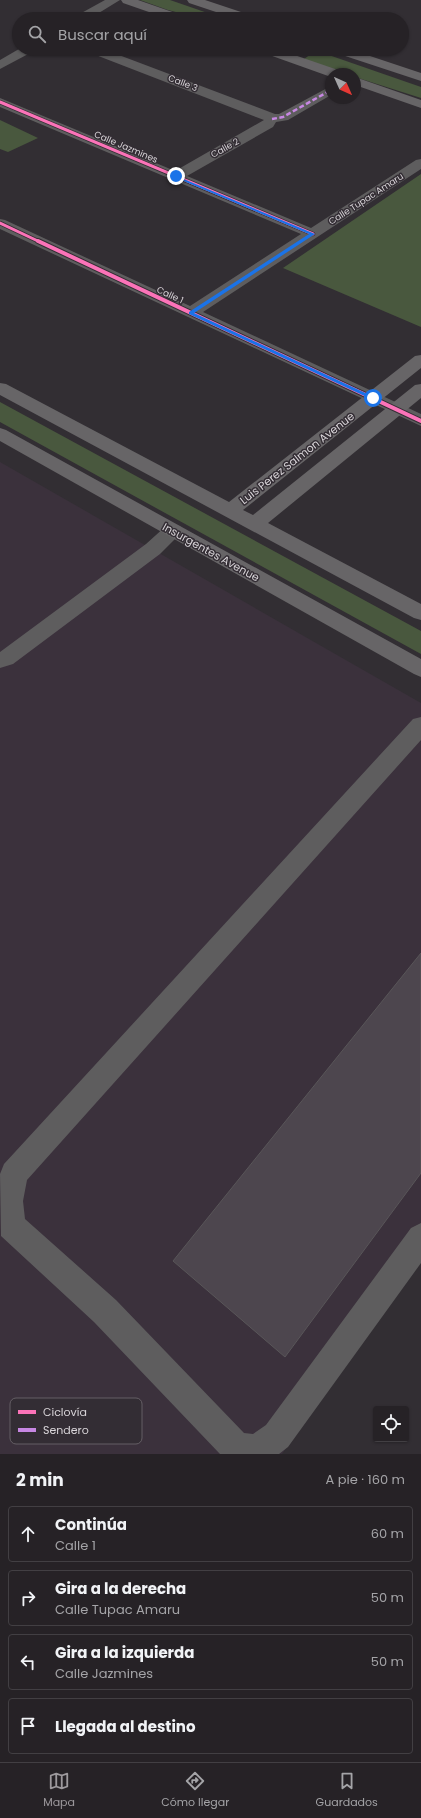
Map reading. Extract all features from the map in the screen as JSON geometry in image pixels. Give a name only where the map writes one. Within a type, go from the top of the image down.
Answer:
[{"type":"main road","points":[[127,0],[160,12]]},
{"type":"main road","points":[[193,0],[228,12]]},
{"type":"main road","points":[[295,56],[325,69]]},
{"type":"main road","points":[[358,56],[421,77]]},
{"type":"main road","points":[[361,83],[421,104]]},
{"type":"main road","name":"Luis Perez Salmon Avenue","points":[[230,511],[421,360]]},
{"type":"main road","points":[[0,388],[421,613]]},
{"type":"main road","points":[[254,524],[421,389]]},
{"type":"main road","name":"Insurgentes Avenue","points":[[0,434],[421,669]]},
{"type":"street","points":[[93,12],[114,0]]},
{"type":"street","points":[[0,65],[16,56]]},
{"type":"street","name":"Calle 3","points":[[110,56],[268,116],[272,119]]},
{"type":"street","name":"Calle 2","points":[[176,176],[268,124],[272,119],[283,117],[325,93]]},
{"type":"street","name":"Calle Jazmines","points":[[0,102],[313,234]]},
{"type":"street","name":"Calle Tupac Amaru","points":[[191,313],[421,163]]},
{"type":"street","name":"Calle 1","points":[[0,223],[421,421]]},
{"type":"street","points":[[0,660],[6,659],[147,554],[173,531]]},
{"type":"street","points":[[421,725],[14,1174],[9,1202],[11,1226],[105,1311],[237,1449],[258,1450],[277,1436],[421,1238]]},
{"type":"shaded area","points":[[0,462],[421,703],[421,1260],[282,1454],[0,1454]]},
{"type":"green space","points":[[140,0],[170,0],[205,12],[176,12]]},
{"type":"green space","points":[[308,56],[332,56],[421,87],[421,98],[361,79],[361,68],[325,68],[304,59]]},
{"type":"green space","points":[[0,120],[38,138],[8,152],[0,149]]},
{"type":"green space","points":[[421,174],[421,327],[283,268]]},
{"type":"green space","points":[[0,402],[421,631],[421,654],[0,422]]},
{"type":"building","points":[[421,953],[421,1173],[285,1357],[173,1261]]},
{"type":"marked path","points":[[272,119],[283,117],[325,93]]},
{"type":"cycle path","points":[[0,102],[313,234]]},
{"type":"cycle path","points":[[0,223],[421,421]]},
{"type":"route","points":[[176,176],[313,234],[191,313],[373,398]]}]
